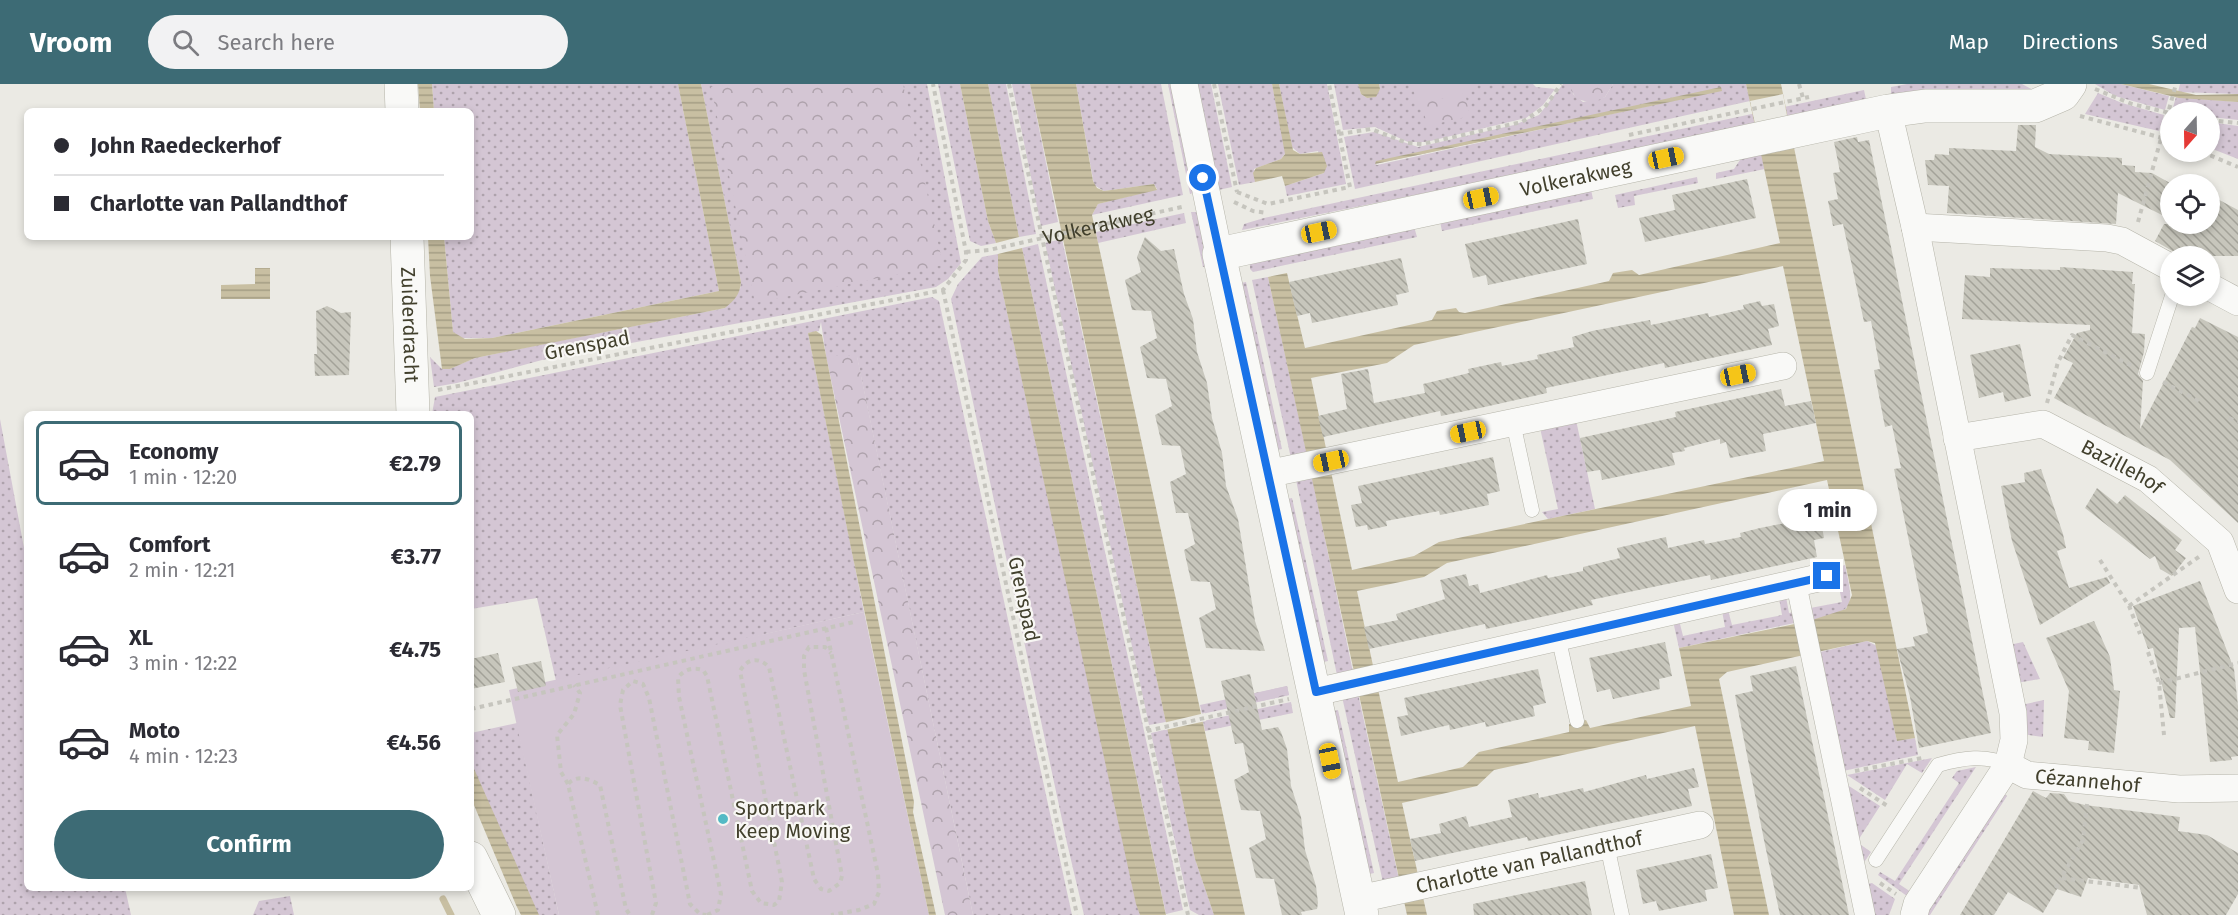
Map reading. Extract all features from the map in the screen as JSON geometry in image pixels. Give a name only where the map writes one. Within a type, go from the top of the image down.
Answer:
[{"type":"street","points":[[401,84],[402,108]]},
{"type":"street","points":[[1184,84],[1218,201],[1219,254],[1282,471],[1329,688],[1370,902]]},
{"type":"street","name":"Volkerakweg","points":[[1219,254],[1754,123],[1788,117],[1888,111],[1925,106],[2035,106],[2066,89]]},
{"type":"street","points":[[1888,111],[1915,227],[2013,713],[2014,740],[2008,765]]},
{"type":"street","points":[[1915,227],[2107,238],[2131,245],[2160,261]]},
{"type":"street","name":"Zuiderdracht","points":[[407,240],[413,404]]},
{"type":"street","points":[[2220,292],[2238,302]]},
{"type":"street","points":[[1282,471],[1783,366]]},
{"type":"street","points":[[1957,438],[2043,424]]},
{"type":"street","name":"Bazillehof","points":[[2043,424],[2156,484],[2220,542],[2238,590]]},
{"type":"street","points":[[1329,688],[1827,576]]},
{"type":"street","points":[[1796,583],[1865,915]]},
{"type":"street","name":"Cézannehof","points":[[1915,911],[2008,765],[2028,775],[2179,789],[2238,788]]},
{"type":"street","name":"Charlotte van Pallandthof","points":[[1370,902],[1423,885],[1700,825]]},
{"type":"street","points":[[474,864],[499,915]]},
{"type":"lane","points":[[2147,373],[2169,306]]},
{"type":"lane","points":[[1513,422],[1532,510]]},
{"type":"lane","points":[[1558,636],[1577,721]]},
{"type":"lane","points":[[1876,860],[1938,765],[1983,758],[1996,759],[2008,765]]},
{"type":"lane","points":[[1607,845],[1622,915]]},
{"type":"path","points":[[933,84],[966,252],[966,260],[943,290]]},
{"type":"path","points":[[1010,84],[1041,239],[1188,915]]},
{"type":"path","points":[[1214,84],[1237,192],[1252,200],[1268,204],[1350,187],[1329,84]]},
{"type":"path","points":[[1339,134],[1371,129],[1414,145],[1522,122],[1534,116],[1561,84]]},
{"type":"path","name":"Volkerakweg","points":[[1626,136],[1754,123],[1788,117],[1803,98],[1799,84]]},
{"type":"path","points":[[2171,102],[2176,84]]},
{"type":"path","points":[[2066,89],[2077,103],[2093,88],[2126,102],[2160,111]]},
{"type":"path","points":[[2066,89],[2080,116],[2160,136]]},
{"type":"path","points":[[2220,121],[2238,123]]},
{"type":"path","points":[[2131,245],[2160,144]]},
{"type":"path","points":[[2220,159],[2238,166]]},
{"type":"path","points":[[1218,201],[1264,213],[1275,211]]},
{"type":"path","name":"Volkerakweg","points":[[966,252],[989,250],[1218,201]]},
{"type":"path","name":"Grenspad","points":[[413,404],[943,290],[1077,915]]},
{"type":"path","points":[[2043,424],[2058,362],[2072,335],[2199,401]]},
{"type":"path","points":[[2229,418],[2238,423]]},
{"type":"path","points":[[2129,606],[2220,542]]},
{"type":"path","points":[[2100,560],[2129,606],[2140,634]]},
{"type":"path","points":[[474,708],[854,622]]},
{"type":"path","points":[[826,628],[878,874],[879,892],[874,904],[859,910],[831,915]]},
{"type":"path","points":[[652,915],[656,903],[620,705],[623,690],[633,681],[643,684],[649,698],[690,904],[700,914],[707,915],[718,910],[721,894],[679,697],[678,677],[689,668],[703,670],[707,676],[752,891],[761,903],[774,905],[779,901],[782,882],[740,671],[745,662],[753,659],[764,662],[769,667],[814,879],[821,889],[829,891],[840,883],[842,867],[804,670],[804,656],[809,646],[825,647],[831,653]]},
{"type":"path","points":[[2148,652],[2159,683],[2164,735]]},
{"type":"path","points":[[2159,683],[2238,663]]},
{"type":"path","points":[[574,685],[580,693],[574,714],[558,735],[561,771],[567,784],[598,915]]},
{"type":"path","points":[[1147,730],[1329,688]]},
{"type":"path","points":[[567,784],[572,779],[582,778],[600,785],[626,909],[630,915]]},
{"type":"path","points":[[2056,888],[2083,840],[2090,780]]},
{"type":"path","points":[[1858,787],[1904,817]]},
{"type":"path","points":[[1855,866],[1915,911]]},
{"type":"path","points":[[2061,878],[2142,888]]},
{"type":"green space","points":[[432,84],[678,84],[719,291],[492,338],[459,338],[453,332],[444,240],[474,240],[474,108],[434,108]]},
{"type":"green space","points":[[701,84],[927,84],[961,263],[948,279],[936,287],[615,346],[604,332],[725,308],[740,289],[741,282]]},
{"type":"green space","points":[[730,84],[903,84],[943,265],[755,303],[711,87]]},
{"type":"green space","points":[[938,84],[960,84],[988,221],[996,243],[981,246],[970,241]]},
{"type":"green space","points":[[988,84],[1006,84],[1036,234],[1019,237]]},
{"type":"green space","points":[[1012,84],[1030,84],[1058,222],[1041,226]]},
{"type":"green space","points":[[1076,84],[1161,84],[1183,195],[1092,215],[1098,204],[1157,189],[1154,184],[1104,191],[1094,185]]},
{"type":"green space","points":[[1168,84],[1176,84],[1195,192],[1190,194]]},
{"type":"green space","points":[[1193,84],[1211,84],[1232,187],[1214,191]]},
{"type":"green space","points":[[1218,84],[1272,84],[1286,152],[1281,159],[1254,169],[1255,182],[1239,185]]},
{"type":"green space","points":[[1279,84],[1327,84],[1346,184],[1287,196],[1285,186],[1324,173],[1318,151],[1300,154],[1292,147]]},
{"type":"green space","points":[[1334,84],[1358,84],[1361,94],[1367,98],[1380,89],[1379,84],[1533,84],[1536,87],[1555,89],[1543,105],[1526,118],[1426,142],[1408,142],[1375,127],[1343,130]]},
{"type":"green space","points":[[1412,84],[1469,84],[1471,92],[1417,104]]},
{"type":"green space","points":[[1563,84],[1571,84],[1573,94],[1583,102],[1605,97],[1613,84],[1746,84],[1750,101],[1355,189],[1344,137],[1374,132],[1418,147],[1514,125],[1539,115]],"holes":[[[1722,90],[1377,165],[1375,164]]]},
{"type":"green space","points":[[1571,84],[1613,84],[1605,97],[1592,103],[1577,99],[1571,90]]},
{"type":"green space","points":[[1907,84],[2022,84],[2035,91],[1891,98],[1891,87]]},
{"type":"green space","points":[[2095,84],[2121,84],[2169,96],[2167,102],[2160,102],[2160,109],[2115,96]]},
{"type":"green space","points":[[2180,84],[2238,84],[2238,94],[2178,92]]},
{"type":"green space","points":[[1864,90],[1867,104],[1242,230],[1244,224],[1264,218]]},
{"type":"green space","points":[[1465,93],[1470,116],[1427,126],[1422,103]]},
{"type":"green space","points":[[2098,93],[2122,103],[2160,114],[2160,128],[2159,131],[2085,114]]},
{"type":"green space","points":[[2176,97],[2238,102],[2238,120],[2220,118],[2220,102],[2175,102]]},
{"type":"green space","points":[[2220,123],[2238,126],[2238,159],[2220,152]]},
{"type":"green space","points":[[1762,155],[1765,169],[1716,179],[1716,173],[1734,169],[1742,157]]},
{"type":"green space","points":[[1697,177],[1698,183],[1634,196],[1635,205],[1618,208],[1615,195]]},
{"type":"green space","points":[[1590,185],[1593,199],[1442,231],[1439,217]]},
{"type":"green space","points":[[1191,212],[1197,212],[1211,265],[1203,267]]},
{"type":"green space","points":[[1184,213],[1186,223],[1098,243],[1096,232]]},
{"type":"green space","points":[[1413,223],[1417,237],[1253,272],[1250,269],[1250,264]]},
{"type":"green space","points":[[1062,239],[1166,722],[1149,725],[1045,243]]},
{"type":"green space","points":[[1038,244],[1183,910],[1166,914],[1022,248]]},
{"type":"green space","points":[[998,254],[998,271],[1140,915],[1084,915],[1067,843],[951,299],[958,284],[982,257]]},
{"type":"green space","points":[[1268,277],[1308,459],[1292,463],[1252,280]]},
{"type":"green space","points":[[1246,282],[1282,449],[1273,451],[1236,284]]},
{"type":"green space","points":[[932,297],[939,301],[1072,915],[973,915],[857,357],[826,356],[821,322],[819,331],[808,333],[864,612],[556,681],[537,598],[474,608],[474,411],[433,411],[435,397]]},
{"type":"green space","points":[[604,332],[615,346],[542,360],[543,344]]},
{"type":"green space","points":[[543,344],[542,360],[434,387],[430,357],[442,369],[449,369],[475,358]]},
{"type":"green space","points":[[826,356],[857,356],[973,915],[945,915]]},
{"type":"green space","points":[[0,419],[24,548],[24,891],[126,891],[131,915],[0,915]]},
{"type":"green space","points":[[1576,420],[1595,509],[1548,519],[1542,512],[1558,509],[1540,428]]},
{"type":"green space","points":[[1312,477],[1353,672],[1337,675],[1296,480]]},
{"type":"green space","points":[[1292,498],[1328,661],[1319,663],[1283,500]]},
{"type":"green space","points":[[1845,565],[1850,592],[1848,606],[1843,611],[1809,621],[1805,609],[1842,602],[1835,568]]},
{"type":"green space","points":[[1786,597],[1789,613],[1798,611],[1799,622],[1679,648],[1673,621],[1679,620],[1683,636],[1725,627],[1722,611],[1728,610],[1732,625],[1782,615],[1779,598]]},
{"type":"green space","name":"Sportpark Keep Moving","points":[[864,612],[929,915],[559,915],[509,690]]},
{"type":"green space","points":[[1867,641],[1877,646],[1897,741],[1915,738],[1918,755],[1843,771],[1816,653]]},
{"type":"green space","points":[[2023,642],[2040,679],[2016,683],[2009,645]]},
{"type":"green space","points":[[1287,686],[1289,695],[1202,714],[1200,705]]},
{"type":"green space","points":[[1287,686],[1289,695],[1245,705],[1243,696]]},
{"type":"green space","points":[[1357,689],[1400,884],[1384,887],[1341,692]]},
{"type":"green space","points":[[2044,700],[2043,737],[2022,734],[2021,705]]},
{"type":"green space","points":[[1291,702],[1293,713],[1205,731],[1203,721]]},
{"type":"green space","points":[[1338,710],[1374,873],[1365,875],[1329,712]]},
{"type":"green space","points":[[517,723],[559,915],[532,915],[474,790],[474,732]]},
{"type":"green space","points":[[1168,729],[1195,859],[1214,915],[1199,915],[1190,910],[1151,733]]},
{"type":"green space","points":[[1932,758],[1922,773],[1907,764],[1885,800],[1847,775]]},
{"type":"green space","points":[[1976,767],[1899,884],[1914,894],[1911,899],[1878,875],[1880,872],[1895,881],[1959,783],[1952,778],[1957,771]]},
{"type":"green space","points":[[1849,786],[1880,806],[1857,842],[1871,852],[1865,861],[1858,857],[1844,787]]},
{"type":"green space","points":[[2001,792],[2007,796],[1930,915],[1924,915]]},
{"type":"green space","points":[[1872,883],[1895,899],[1889,915],[1868,915],[1861,885]]},
{"type":"green space","points":[[290,896],[294,915],[253,915],[259,901]]},
{"type":"shaded area","points":[[418,84],[432,84],[434,108],[420,108]]},
{"type":"shaded area","points":[[678,84],[701,84],[741,282],[738,293],[725,308],[475,358],[450,369],[442,369],[430,276],[428,240],[444,240],[453,332],[465,339],[492,338],[719,291]]},
{"type":"shaded area","points":[[960,84],[988,84],[1019,237],[996,243],[988,221]]},
{"type":"shaded area","points":[[1030,84],[1076,84],[1093,181],[1097,188],[1104,191],[1154,184],[1157,190],[1098,204],[1092,215],[1245,915],[1214,915],[1195,859]]},
{"type":"shaded area","points":[[1272,84],[1279,84],[1293,150],[1300,154],[1322,152],[1327,166],[1324,173],[1285,186],[1282,176],[1255,182],[1253,173],[1256,168],[1281,159],[1285,154]]},
{"type":"shaded area","points":[[1358,84],[1379,84],[1380,89],[1376,97],[1367,98],[1361,94]]},
{"type":"shaded area","points":[[1746,84],[1781,84],[1915,738],[1897,741],[1875,643],[1867,641],[1727,672],[1719,679],[1769,915],[1734,915],[1695,726],[1494,770],[1477,786],[1402,803],[1427,915],[1407,915],[1268,277],[1287,273],[1305,348],[1432,320],[1437,311],[1456,308],[1459,312],[1465,313],[1609,281],[1613,273],[1632,270],[1639,275],[1780,243]],"holes":[[[1783,266],[1824,461],[1439,542],[1414,556],[1352,570],[1311,378],[1387,363],[1414,345]],[[1827,480],[1852,595],[1846,609],[1809,621],[1679,648],[1691,706],[1590,728],[1586,720],[1569,724],[1569,732],[1479,752],[1463,767],[1398,782],[1357,591],[1424,577],[1447,563]]]},
{"type":"shaded area","points":[[2121,84],[2149,84],[2196,95],[2238,94],[2238,102],[2179,98]]},
{"type":"shaded area","points":[[1721,87],[1722,91],[1375,164],[1376,161]]},
{"type":"shaded area","points":[[1022,248],[1166,915],[1140,915],[1136,904],[998,271],[998,254]]},
{"type":"shaded area","points":[[255,268],[270,268],[270,299],[221,299],[221,285],[255,284]]},
{"type":"shaded area","points":[[816,331],[822,335],[914,802],[913,812],[936,915],[929,915],[852,553],[808,333]]},
{"type":"shaded area","points":[[474,769],[539,915],[521,915],[474,805]]},
{"type":"pier","points":[[1783,94],[1793,148],[1762,155],[1750,101]]},
{"type":"pier","points":[[1205,713],[1206,721],[1165,730],[1163,723]]},
{"type":"building","points":[[2018,125],[2036,125],[2035,147],[2049,154],[2122,158],[2122,165],[2135,166],[2135,172],[2152,173],[2160,177],[2160,214],[2118,193],[2116,224],[1947,213],[1949,186],[1928,185],[1925,160],[1934,160],[1935,154],[1949,155],[1949,148],[2016,151]]},
{"type":"building","points":[[1857,137],[1858,142],[1869,140],[1991,733],[1919,748],[1910,697],[1897,649],[1915,646],[1913,637],[1928,633],[1894,469],[1901,468],[1892,425],[1885,427],[1874,370],[1880,369],[1871,321],[1864,322],[1843,224],[1833,226],[1828,201],[1838,199],[1833,173],[1840,172],[1834,142]]},
{"type":"building","points":[[1747,179],[1756,218],[1645,242],[1639,218],[1675,210],[1672,195]]},
{"type":"building","points":[[2220,200],[2238,210],[2238,256],[2220,256],[2220,246],[2164,246],[2155,241],[2160,232],[2160,234],[2220,234]]},
{"type":"building","points":[[1578,219],[1587,264],[1488,285],[1486,275],[1473,278],[1465,244]]},
{"type":"building","points":[[1145,237],[1161,251],[1174,249],[1184,294],[1193,319],[1197,352],[1207,383],[1212,418],[1222,453],[1226,486],[1238,519],[1255,621],[1265,651],[1206,648],[1199,618],[1216,609],[1210,582],[1191,581],[1184,550],[1195,544],[1188,513],[1176,513],[1170,482],[1186,474],[1180,446],[1162,445],[1155,415],[1172,406],[1166,379],[1147,378],[1140,347],[1157,338],[1151,311],[1132,310],[1125,280],[1141,272],[1137,257]]},
{"type":"building","points":[[1401,258],[1409,292],[1396,295],[1398,305],[1312,323],[1310,313],[1297,316],[1289,282]]},
{"type":"building","points":[[2060,267],[2133,272],[2132,284],[2135,284],[2132,333],[2145,334],[2144,352],[2138,374],[2143,381],[2140,429],[2192,327],[2195,328],[2200,318],[2238,337],[2238,523],[2170,460],[2054,398],[2073,363],[2063,358],[2077,333],[2090,330],[2090,325],[1962,319],[1965,275],[1990,277],[1990,268],[2060,270]]},
{"type":"building","points":[[1760,301],[1762,306],[1774,304],[1779,326],[1768,329],[1772,345],[1665,368],[1664,363],[1546,388],[1547,393],[1480,408],[1441,416],[1440,411],[1323,437],[1318,416],[1347,409],[1341,374],[1368,369],[1374,403],[1425,393],[1423,384],[1469,373],[1468,369],[1501,362],[1502,366],[1538,359],[1537,355],[1574,347],[1572,337],[1592,331],[1650,320],[1651,325],[1708,313],[1709,317],[1744,309],[1743,305]]},
{"type":"building","points":[[327,306],[341,313],[351,312],[349,375],[315,376],[316,311]]},
{"type":"building","points":[[2020,344],[2031,396],[2005,402],[2003,392],[1979,398],[1970,355]]},
{"type":"building","points":[[1781,389],[1785,406],[1811,401],[1816,423],[1763,434],[1766,451],[1730,458],[1726,442],[1720,444],[1720,439],[1672,453],[1675,465],[1602,480],[1600,470],[1587,472],[1580,438],[1676,417],[1675,412]]},
{"type":"building","points":[[1493,457],[1500,491],[1487,494],[1489,505],[1440,515],[1439,511],[1386,521],[1387,526],[1368,530],[1367,525],[1356,527],[1351,505],[1362,503],[1358,486]]},
{"type":"building","points":[[2041,469],[2063,534],[2066,548],[2057,551],[2069,588],[2107,577],[2110,583],[2040,625],[2012,541],[2001,486],[2025,482],[2024,473]]},
{"type":"building","points":[[2097,488],[2117,504],[2125,495],[2182,540],[2175,550],[2186,558],[2172,576],[2160,569],[2155,556],[2150,559],[2085,508]]},
{"type":"building","points":[[1820,516],[1824,538],[1814,540],[1817,557],[1711,580],[1710,575],[1591,600],[1593,605],[1486,629],[1485,624],[1369,649],[1364,627],[1398,620],[1396,614],[1445,599],[1440,580],[1466,574],[1469,586],[1478,584],[1480,593],[1547,575],[1548,578],[1583,571],[1583,567],[1620,558],[1617,548],[1666,537],[1668,548],[1704,540],[1705,544],[1741,537],[1740,533],[1760,528]]},
{"type":"building","points":[[2200,581],[2234,669],[2238,706],[2238,756],[2231,757],[2232,760],[2210,762],[2195,627],[2179,628],[2175,718],[2170,718],[2153,648],[2148,649],[2133,606]]},
{"type":"building","points":[[2094,621],[2110,657],[2114,690],[2120,691],[2114,753],[2088,750],[2089,741],[2064,738],[2069,691],[2046,638]]},
{"type":"building","points":[[1665,642],[1672,676],[1659,679],[1660,689],[1613,699],[1610,689],[1597,692],[1589,658]]},
{"type":"building","points":[[498,653],[505,682],[474,688],[474,658]]},
{"type":"building","points":[[541,661],[546,686],[518,692],[512,667]]},
{"type":"building","points":[[1796,666],[1849,915],[1780,915],[1765,845],[1735,695],[1753,691],[1750,676]]},
{"type":"building","points":[[1538,669],[1546,703],[1533,706],[1535,716],[1486,727],[1485,722],[1450,730],[1449,725],[1401,736],[1397,717],[1408,715],[1404,698]]},
{"type":"building","points":[[1250,674],[1262,730],[1278,727],[1287,749],[1291,786],[1301,817],[1305,850],[1316,886],[1318,903],[1317,909],[1301,912],[1302,915],[1282,915],[1274,879],[1256,878],[1249,848],[1266,839],[1260,811],[1241,810],[1234,780],[1249,772],[1243,743],[1235,744],[1221,681]]},
{"type":"building","points":[[1694,768],[1699,787],[1688,789],[1692,806],[1528,841],[1527,837],[1415,861],[1410,839],[1441,833],[1439,824],[1466,816],[1469,827],[1512,817],[1508,800],[1538,793],[1539,798],[1583,788],[1584,792],[1646,775],[1647,779]]},
{"type":"building","points":[[2033,791],[2046,798],[2050,793],[2064,794],[2069,801],[2085,805],[2180,817],[2178,831],[2207,835],[2238,853],[2238,894],[2226,915],[2147,915],[2139,885],[2088,878],[2081,897],[2057,889],[2043,913],[2008,892],[1994,915],[1960,915]]},
{"type":"building","points":[[1711,854],[1718,888],[1705,890],[1707,901],[1659,911],[1656,901],[1643,904],[1636,870]]},
{"type":"building","points":[[1585,881],[1592,915],[1474,915],[1473,904]]},
{"type":"waterway","points":[[443,899],[451,915]]},
{"type":"place","name":"Sportpark Keep Moving","points":[[723,819]]},
{"type":"route","points":[[1203,178],[1316,692],[1342,684],[1827,576]]}]
